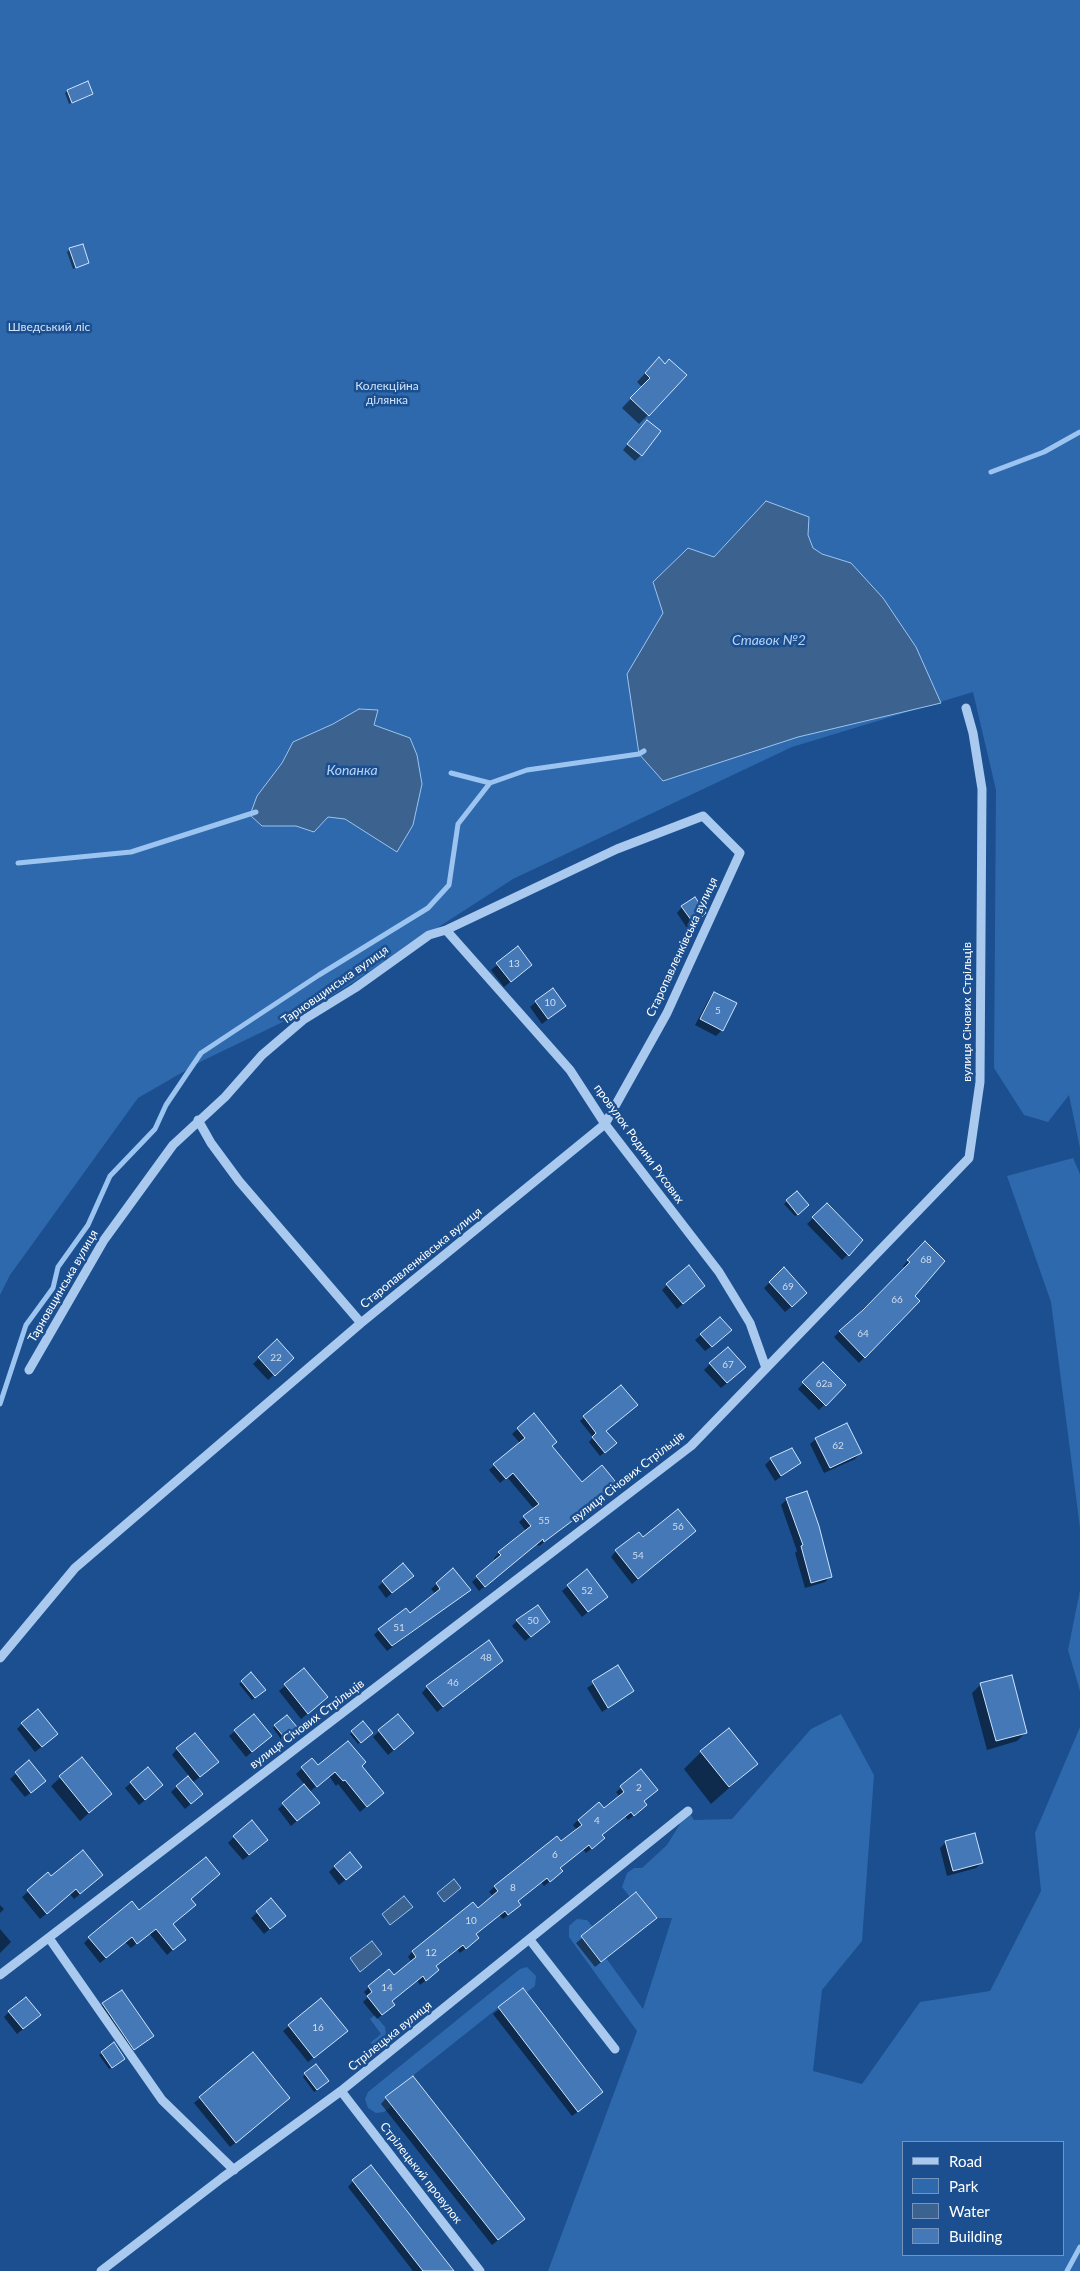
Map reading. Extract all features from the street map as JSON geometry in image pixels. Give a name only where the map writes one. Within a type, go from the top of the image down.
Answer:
[{"type":"street","name":"вулиця Січових Стрільців","points":[[0,1975],[691,1446],[969,1158],[980,1082],[982,789],[973,733],[966,708]]},
{"type":"street","name":"Тарновщинська вулиця","points":[[29,1370],[104,1240],[173,1145],[225,1097],[262,1054],[303,1020],[355,988],[429,935],[446,930],[616,849],[703,816]]},
{"type":"street","name":"Старопавленківська вулиця","points":[[0,1658],[75,1568],[362,1323],[605,1124],[667,1013],[740,853],[703,816]]},
{"type":"street","name":"провулок Родини Русових","points":[[446,930],[570,1070],[605,1124],[719,1272],[750,1323],[766,1368]]},
{"type":"street","points":[[198,1120],[211,1144],[239,1181],[362,1323]]},
{"type":"street","name":"Стрілецька вулиця","points":[[101,2271],[341,2091],[688,1811]]},
{"type":"street","points":[[49,1938],[162,2100],[234,2170]]},
{"type":"street","points":[[530,1940],[615,2049]]},
{"type":"street","name":"Стрілецький провулок","points":[[341,2091],[480,2271]]},
{"type":"green space","points":[[0,0],[1080,0],[1080,1148],[1069,1095],[1048,1122],[1024,1115],[994,1068],[996,790],[973,692],[792,747],[513,879],[316,1006],[202,1061],[138,1098],[10,1275],[0,1295]]},
{"type":"green space","points":[[1073,1158],[1080,1174],[1080,1528],[1051,1302],[1007,1176]]},
{"type":"green space","points":[[1080,1590],[1080,1691],[1068,1650]]},
{"type":"green space","points":[[841,1714],[874,1775],[862,1941],[822,1990],[813,2071],[862,2084],[920,2002],[990,1991],[1041,1891],[1035,1833],[1080,1727],[1080,2271],[548,2271],[637,2031],[569,1937],[569,1926],[577,1919],[587,1920],[593,1927],[581,1936],[601,1962],[606,1958],[643,2009],[672,1918],[657,1918],[637,1892],[630,1897],[622,1887],[627,1873],[634,1868],[642,1868],[667,1845],[688,1811],[694,1820],[732,1819],[811,1729]]},
{"type":"green space","points":[[527,1967],[536,1976],[535,1986],[527,1992],[523,1988],[386,2097],[392,2106],[384,2112],[376,2113],[368,2108],[365,2099],[368,2092],[520,1969]]},
{"type":"green space","points":[[375,2015],[385,2027],[386,2034],[380,2042],[372,2044],[370,2043],[381,2034],[370,2019]]},
{"type":"water","name":"Ставок №2","points":[[766,501],[809,517],[808,535],[813,548],[822,554],[851,563],[883,598],[916,647],[941,703],[798,737],[663,781],[639,754],[627,674],[663,613],[653,582],[688,548],[714,557]]},
{"type":"water","name":"Копанка","points":[[359,709],[378,710],[374,725],[410,738],[417,755],[422,784],[413,825],[397,852],[345,819],[328,817],[314,832],[296,826],[262,826],[250,815],[257,796],[282,763],[293,742],[333,724]]},
{"type":"water","points":[[454,1879],[461,1888],[444,1902],[437,1893]]},
{"type":"water","points":[[404,1896],[413,1907],[390,1925],[382,1914]]},
{"type":"water","points":[[372,1941],[382,1954],[360,1972],[350,1958]]},
{"type":"building","points":[[88,81],[93,94],[72,103],[67,90]]},
{"type":"building","points":[[83,244],[89,263],[76,268],[69,248]]},
{"type":"building","points":[[659,357],[665,364],[669,359],[687,375],[649,416],[630,398],[650,378],[645,373]]},
{"type":"building","points":[[647,420],[661,431],[642,456],[627,444]]},
{"type":"building","points":[[695,897],[706,913],[694,924],[681,906]]},
{"type":"building","points":[[518,946],[532,965],[511,982],[496,963]]},
{"type":"building","points":[[553,988],[566,1006],[548,1019],[535,1001]]},
{"type":"building","points":[[714,992],[737,1003],[723,1031],[700,1019]]},
{"type":"building","points":[[797,1191],[809,1205],[798,1215],[786,1200]]},
{"type":"building","points":[[827,1203],[863,1240],[849,1256],[812,1217]]},
{"type":"building","points":[[925,1241],[945,1261],[915,1296],[920,1301],[865,1358],[839,1331],[863,1310],[910,1262],[907,1260]]},
{"type":"building","points":[[689,1265],[705,1286],[683,1304],[666,1284]]},
{"type":"building","points":[[784,1267],[807,1293],[792,1307],[769,1282]]},
{"type":"building","points":[[720,1317],[732,1330],[712,1347],[700,1334]]},
{"type":"building","points":[[277,1339],[294,1358],[275,1376],[258,1357]]},
{"type":"building","points":[[728,1347],[746,1367],[727,1383],[709,1363]]},
{"type":"building","points":[[823,1362],[846,1385],[826,1406],[802,1382]]},
{"type":"building","points":[[621,1385],[638,1405],[606,1431],[617,1443],[605,1453],[592,1437],[596,1433],[583,1416]]},
{"type":"building","points":[[534,1413],[557,1442],[552,1446],[582,1482],[602,1465],[619,1486],[544,1542],[543,1539],[485,1587],[476,1576],[501,1555],[498,1552],[531,1526],[523,1516],[539,1504],[513,1473],[506,1479],[493,1464],[525,1438],[517,1428]]},
{"type":"building","points":[[847,1423],[862,1453],[830,1468],[815,1438]]},
{"type":"building","points":[[792,1448],[801,1463],[781,1476],[770,1458]]},
{"type":"building","points":[[807,1491],[819,1526],[832,1577],[811,1583],[801,1546],[803,1545],[786,1498]]},
{"type":"building","points":[[678,1509],[696,1531],[638,1579],[615,1550],[639,1532],[643,1537]]},
{"type":"building","points":[[403,1563],[414,1576],[392,1593],[382,1581]]},
{"type":"building","points":[[453,1568],[471,1590],[392,1646],[378,1629],[406,1608],[410,1613],[440,1589],[436,1583]]},
{"type":"building","points":[[587,1569],[608,1597],[588,1612],[567,1585]]},
{"type":"building","points":[[538,1605],[550,1622],[531,1637],[516,1620]]},
{"type":"building","points":[[489,1640],[503,1661],[443,1707],[426,1686]]},
{"type":"building","points":[[618,1665],[634,1691],[608,1708],[592,1681]]},
{"type":"building","points":[[304,1668],[328,1697],[308,1714],[284,1684]]},
{"type":"building","points":[[251,1672],[266,1690],[255,1698],[241,1681]]},
{"type":"building","points":[[1012,1675],[1027,1733],[996,1741],[980,1683]]},
{"type":"building","points":[[38,1709],[58,1734],[42,1747],[21,1723]]},
{"type":"building","points":[[254,1714],[272,1736],[252,1752],[234,1730]]},
{"type":"building","points":[[398,1714],[414,1733],[394,1750],[378,1730]]},
{"type":"building","points":[[287,1715],[297,1727],[284,1737],[274,1725]]},
{"type":"building","points":[[363,1721],[373,1733],[361,1743],[351,1731]]},
{"type":"building","points":[[729,1728],[758,1764],[729,1787],[700,1751]]},
{"type":"building","points":[[195,1733],[219,1762],[200,1777],[176,1748]]},
{"type":"building","points":[[348,1741],[366,1762],[362,1766],[384,1793],[367,1807],[345,1780],[343,1781],[335,1772],[317,1787],[301,1767],[312,1758],[318,1765]]},
{"type":"building","points":[[82,1757],[112,1794],[89,1813],[59,1776]]},
{"type":"building","points":[[29,1760],[46,1781],[31,1793],[15,1772]]},
{"type":"building","points":[[148,1767],[163,1785],[145,1800],[130,1782]]},
{"type":"building","points":[[641,1769],[658,1790],[644,1801],[647,1805],[634,1816],[631,1812],[602,1835],[605,1838],[592,1849],[589,1845],[560,1868],[563,1871],[550,1882],[547,1878],[518,1901],[521,1905],[508,1915],[505,1911],[476,1934],[479,1938],[466,1949],[463,1945],[436,1966],[439,1970],[426,1981],[423,1976],[392,2001],[395,2005],[382,2015],[367,1996],[372,1992],[368,1986],[389,1969],[394,1975],[416,1957],[412,1951],[473,1902],[478,1908],[498,1891],[494,1886],[557,1836],[561,1841],[582,1825],[578,1820],[599,1802],[604,1808],[624,1792],[620,1786]]},
{"type":"building","points":[[188,1776],[203,1794],[191,1804],[176,1786]]},
{"type":"building","points":[[304,1784],[320,1803],[297,1821],[282,1803]]},
{"type":"building","points":[[252,1820],[268,1840],[249,1855],[233,1836]]},
{"type":"building","points":[[975,1833],[983,1863],[953,1871],[945,1841]]},
{"type":"building","points":[[83,1850],[103,1875],[80,1894],[76,1889],[47,1914],[27,1890],[48,1872],[51,1876]]},
{"type":"building","points":[[350,1852],[362,1867],[346,1880],[334,1866]]},
{"type":"building","points":[[206,1857],[220,1874],[191,1899],[196,1905],[173,1924],[186,1940],[173,1950],[156,1929],[137,1944],[132,1937],[106,1958],[88,1937],[132,1901],[139,1910]]},
{"type":"building","points":[[636,1892],[657,1918],[601,1962],[581,1936]]},
{"type":"building","points":[[271,1898],[286,1916],[270,1929],[256,1911]]},
{"type":"building","points":[[523,1988],[603,2092],[578,2112],[498,2007]]},
{"type":"building","points":[[122,1990],[154,2036],[134,2050],[102,2003]]},
{"type":"building","points":[[26,1997],[41,2015],[23,2029],[8,2011]]},
{"type":"building","points":[[321,1998],[348,2031],[314,2058],[288,2025]]},
{"type":"building","points":[[114,2042],[125,2059],[112,2068],[101,2052]]},
{"type":"building","points":[[253,2052],[290,2098],[236,2143],[199,2097]]},
{"type":"building","points":[[316,2064],[329,2081],[317,2090],[304,2073]]},
{"type":"building","points":[[413,2076],[525,2219],[498,2240],[385,2097]]},
{"type":"building","points":[[371,2165],[454,2271],[423,2271],[352,2180]]},
{"type":"waterway","points":[[991,472],[1044,452],[1080,432]]},
{"type":"waterway","points":[[0,1404],[26,1325],[53,1288],[58,1267],[88,1225],[110,1176],[155,1129],[166,1105],[201,1053],[319,975],[428,908],[449,885],[458,824],[490,783],[527,770],[639,754],[644,751]]},
{"type":"waterway","points":[[451,773],[490,783]]},
{"type":"waterway","points":[[18,863],[131,852],[256,812]]},
{"type":"waterway","points":[[1067,2271],[1080,2247]]},
{"type":"park label","name":"Шведський ліс","points":[[49,327]]},
{"type":"park label","name":"Колекційна ділянка","points":[[387,393]]}]
